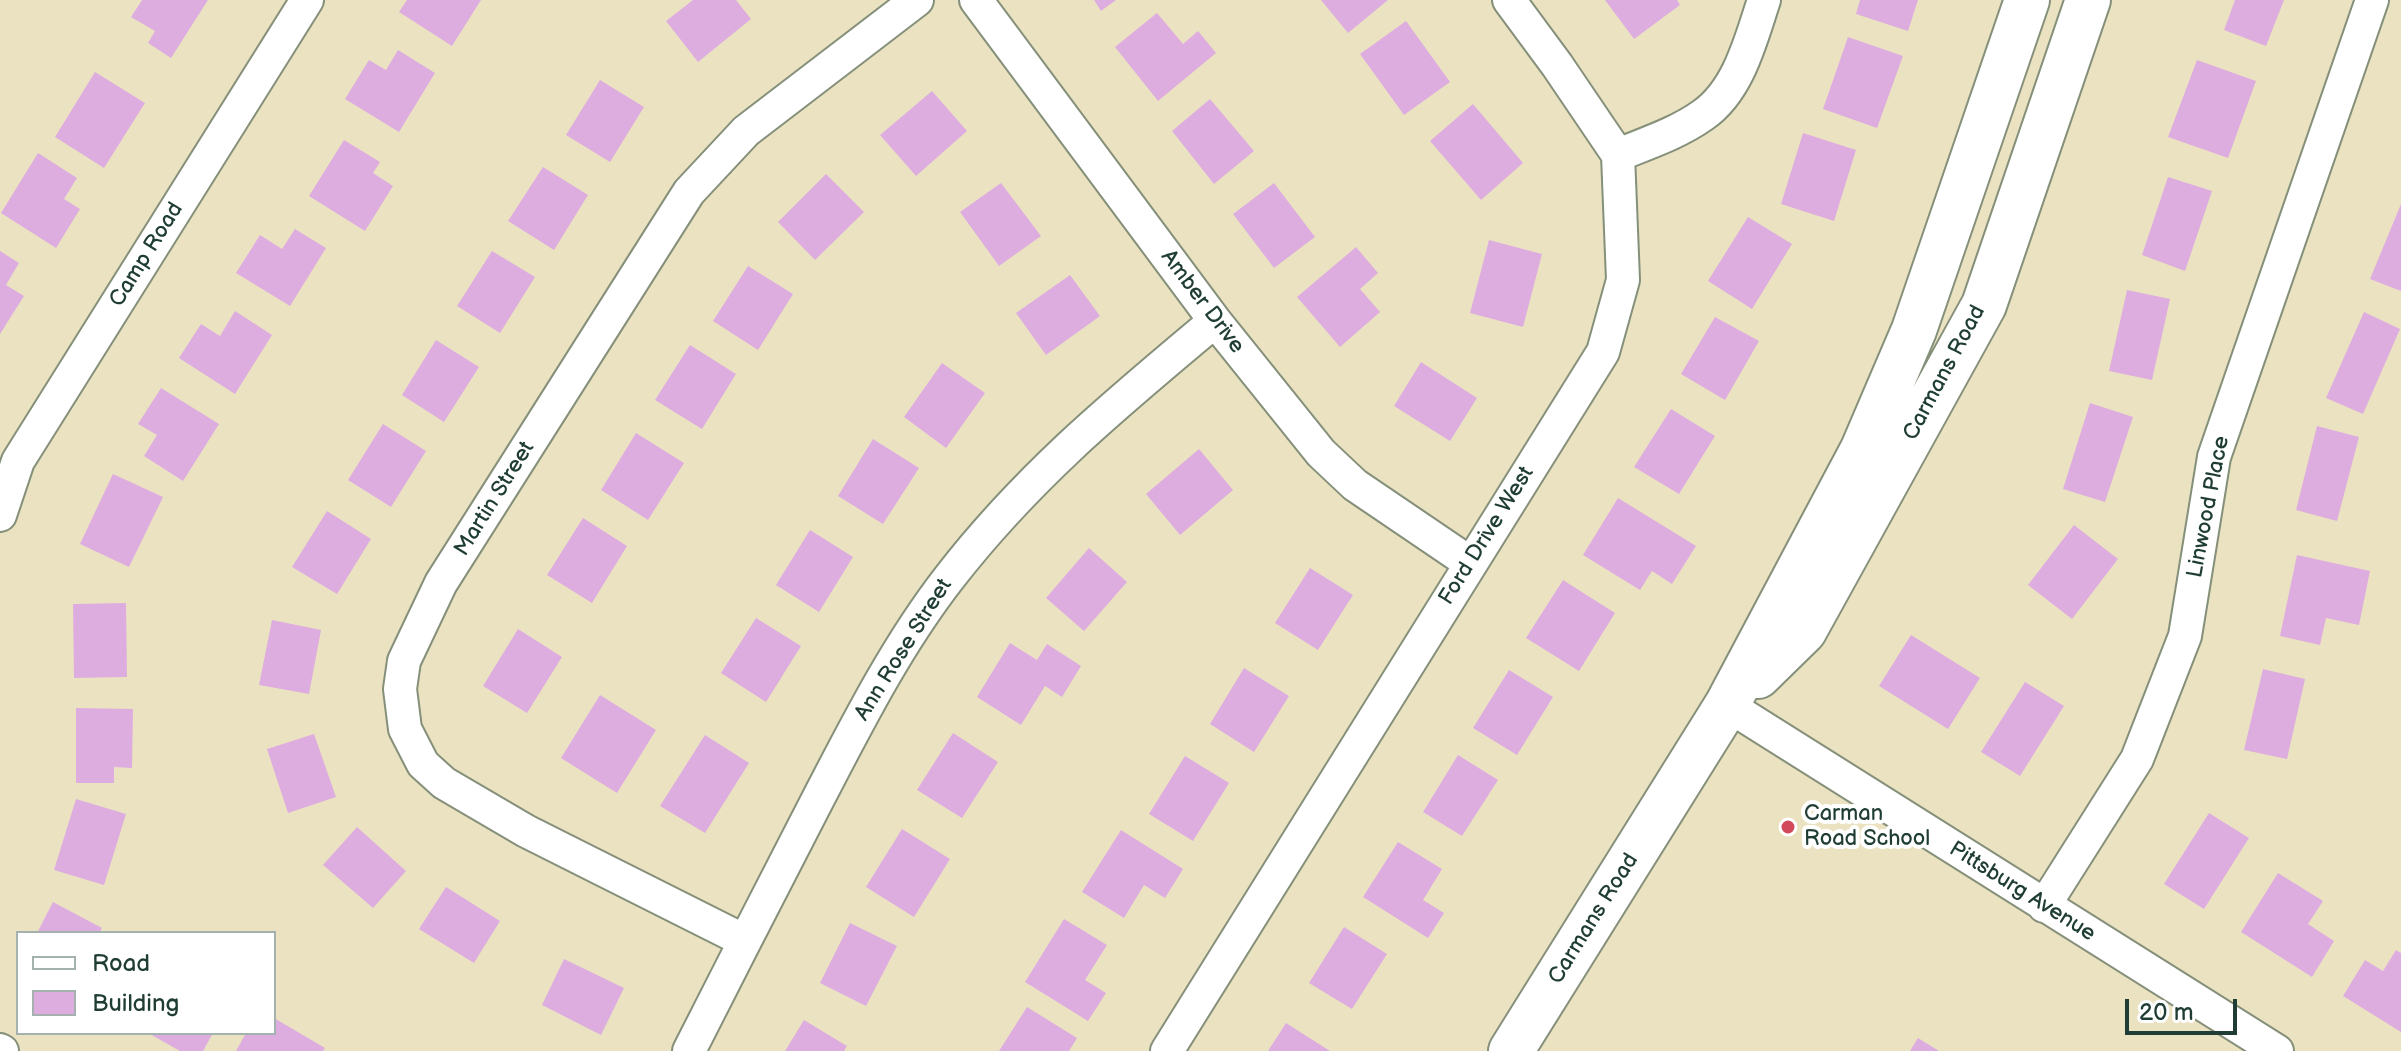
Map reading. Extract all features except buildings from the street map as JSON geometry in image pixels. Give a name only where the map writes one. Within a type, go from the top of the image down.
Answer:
[{"type":"street","name":"Camp Road","points":[[0,515],[18,461],[307,0]]},
{"type":"street","name":"Martin Street","points":[[745,941],[526,831],[444,783],[423,764],[405,729],[400,689],[404,661],[441,583],[689,192],[746,131],[917,0]]},
{"type":"street","name":"Amber Drive","points":[[976,0],[1215,321],[1321,453],[1355,485],[1470,563]]},
{"type":"street","points":[[1509,0],[1618,155],[1668,135],[1705,114],[1724,94],[1744,58],[1764,0]]},
{"type":"street","name":"Carmans Road","points":[[1511,1051],[1727,705],[1863,449],[1914,330],[2027,0]]},
{"type":"street","name":"Carmans Road","points":[[1727,705],[1804,631],[1984,305],[2088,0]]},
{"type":"street","name":"Linwood Place","points":[[2044,906],[2137,759],[2185,636],[2214,457],[2372,0]]},
{"type":"street","name":"Ford Drive West","points":[[1167,1051],[1603,352],[1623,280],[1618,155]]},
{"type":"street","name":"Ann Rose Street","points":[[689,1051],[861,717],[898,652],[948,578],[1028,484],[1095,421],[1215,321]]},
{"type":"street","name":"Pittsburg Avenue","points":[[1727,705],[2277,1051]]},
{"type":"place","name":"Carman Road School","points":[[1788,827]]}]
